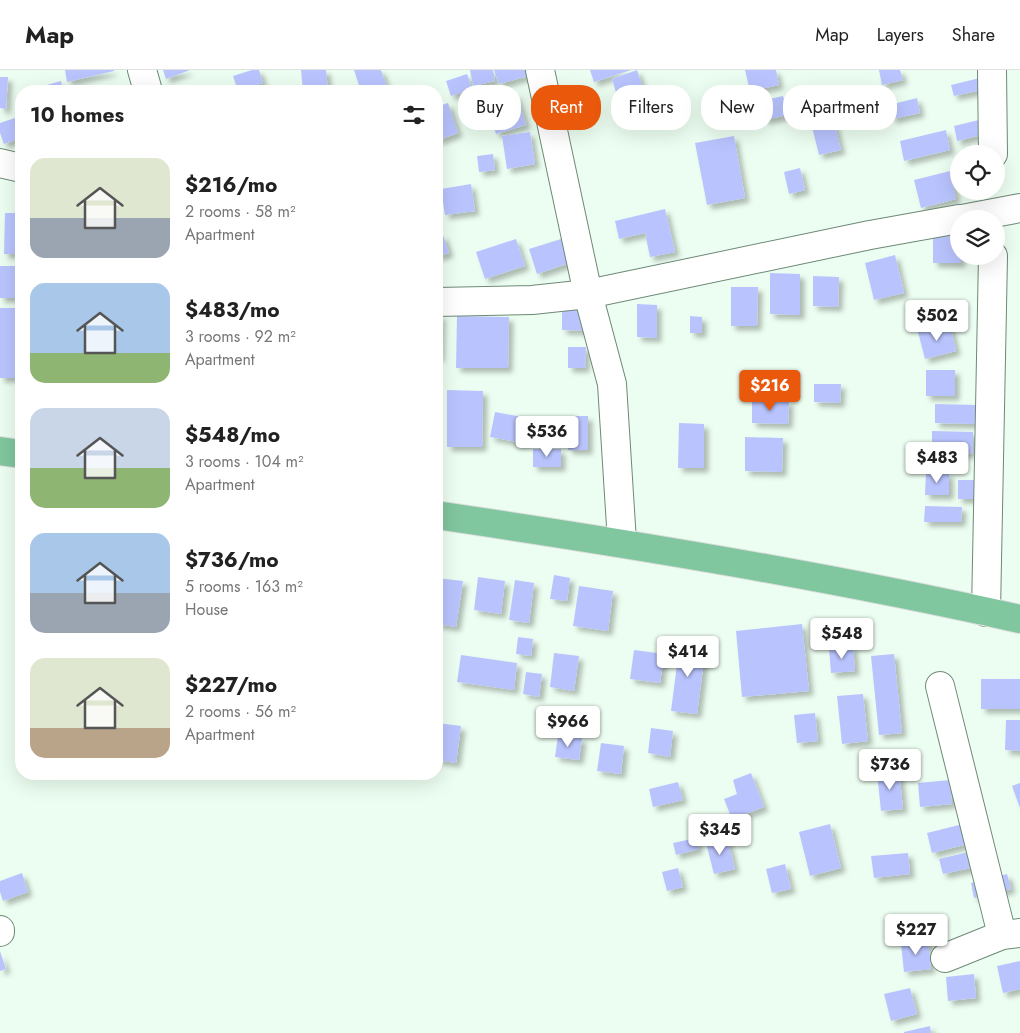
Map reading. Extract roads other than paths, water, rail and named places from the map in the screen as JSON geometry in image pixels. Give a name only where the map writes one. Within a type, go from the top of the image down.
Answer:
[{"type":"main road","points":[[0,451],[15,453]]},
{"type":"main road","points":[[443,516],[622,542],[864,587],[1020,619]]},
{"type":"street","points":[[142,70],[146,85]]},
{"type":"street","points":[[540,70],[588,294],[612,384],[622,542]]},
{"type":"street","points":[[992,70],[993,145]]},
{"type":"street","points":[[0,164],[15,167]]},
{"type":"street","points":[[443,302],[532,300],[588,294],[870,235],[950,221]]},
{"type":"street","points":[[986,612],[993,265]]},
{"type":"street","points":[[940,686],[1011,934],[945,958]]}]
